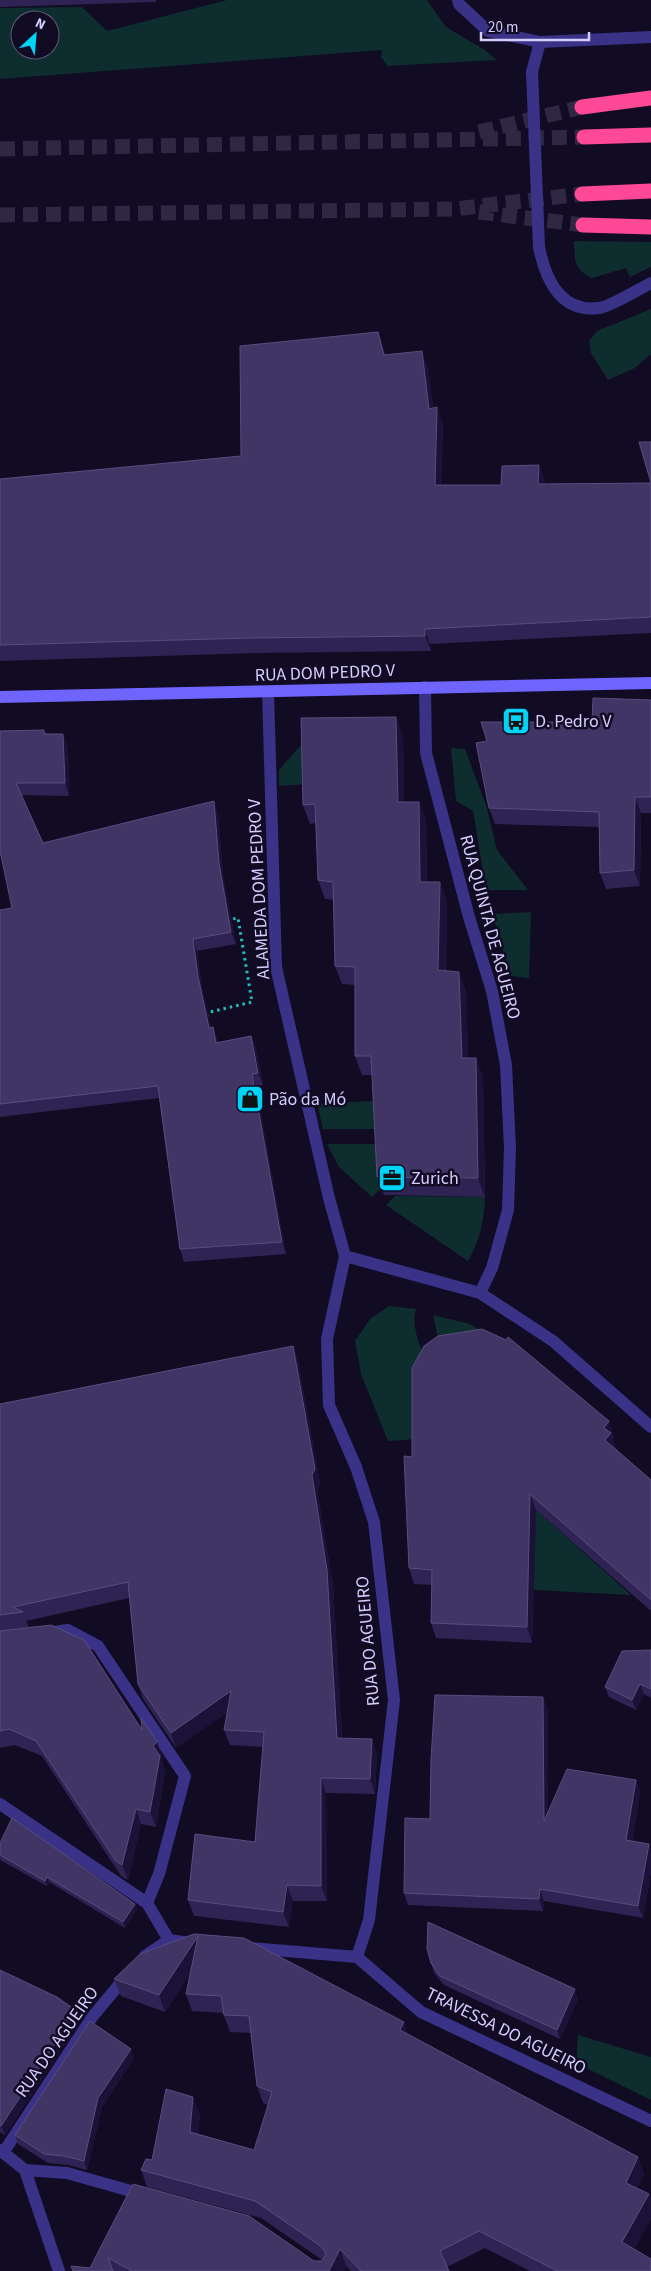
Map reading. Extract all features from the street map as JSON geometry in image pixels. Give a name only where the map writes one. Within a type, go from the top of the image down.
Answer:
[{"type":"highway","points":[[582,107],[651,98]]},
{"type":"highway","points":[[584,137],[651,135]]},
{"type":"highway","points":[[582,194],[651,191]]},
{"type":"highway","points":[[583,225],[651,228]]},
{"type":"main road","name":"RUA DOM PEDRO V","points":[[0,697],[651,683]]},
{"type":"street","points":[[458,0],[459,4],[488,31],[540,42],[651,37]]},
{"type":"street","points":[[540,42],[532,72],[539,247],[544,271],[553,288],[567,302],[583,307],[600,308],[651,283]]},
{"type":"street","name":"RUA QUINTA DE AGUEIRO","points":[[425,687],[426,753],[469,917],[492,991],[506,1065],[510,1148],[508,1210],[492,1268],[480,1293]]},
{"type":"street","name":"ALAMEDA DOM PEDRO V","points":[[268,692],[276,967],[329,1198],[345,1256]]},
{"type":"street","points":[[345,1256],[480,1293],[553,1341],[651,1427]]},
{"type":"street","name":"RUA DO AGUEIRO","points":[[345,1256],[327,1339],[329,1405],[356,1467],[374,1522],[394,1700],[369,1920],[357,1957]]},
{"type":"street","points":[[29,1635],[68,1630],[98,1646],[185,1776],[159,1874],[147,1903]]},
{"type":"street","points":[[0,1804],[147,1903],[169,1940],[206,1944]]},
{"type":"street","name":"RUA DO AGUEIRO","points":[[2,2152],[93,2016],[142,1958],[169,1940]]},
{"type":"street","points":[[235,1947],[357,1957]]},
{"type":"street","name":"TRAVESSA DO AGUEIRO","points":[[357,1957],[421,2012],[651,2121]]},
{"type":"street","points":[[2,2152],[25,2170],[59,2271]]},
{"type":"street","points":[[25,2170],[67,2173],[153,2197]]},
{"type":"path","points":[[204,1018],[210,1012],[252,1002],[238,918],[219,922]]},
{"type":"green space","points":[[227,0],[427,0],[446,27],[485,50],[497,60],[388,66],[381,57],[382,50],[0,79],[0,8],[82,7],[107,31]]},
{"type":"green space","points":[[574,241],[651,242],[651,267],[630,277],[626,268],[592,278],[581,271],[576,263]]},
{"type":"green space","points":[[651,309],[651,354],[635,368],[608,380],[591,353],[589,341],[597,331]]},
{"type":"green space","points":[[308,745],[309,784],[279,786],[279,770],[300,746]]},
{"type":"green space","points":[[451,748],[465,749],[486,805],[497,850],[528,890],[486,890],[473,811],[456,801]]},
{"type":"green space","points":[[531,912],[529,978],[511,976],[492,914]]},
{"type":"green space","points":[[379,1101],[381,1129],[323,1129],[317,1103]]},
{"type":"green space","points":[[327,1144],[382,1144],[383,1187],[372,1197],[339,1167]]},
{"type":"green space","points":[[395,1196],[485,1197],[481,1230],[476,1246],[468,1261],[386,1205]]},
{"type":"green space","points":[[389,1306],[416,1309],[415,1325],[422,1352],[417,1439],[388,1441],[361,1374],[355,1341],[370,1319]]},
{"type":"green space","points":[[433,1315],[470,1324],[507,1347],[439,1342]]},
{"type":"green space","points":[[536,1510],[631,1595],[534,1590]]},
{"type":"green space","points":[[578,2035],[651,2057],[651,2100],[576,2063]]},
{"type":"building","points":[[378,332],[384,355],[422,351],[429,409],[437,407],[435,485],[501,485],[502,466],[539,465],[538,484],[651,483],[651,617],[425,629],[425,636],[249,638],[0,645],[0,479],[241,456],[240,346]]},
{"type":"building","points":[[639,442],[651,442],[651,483]]},
{"type":"building","points":[[593,698],[651,700],[651,797],[635,797],[634,870],[600,873],[599,812],[489,808],[476,743],[487,741],[481,722],[592,722]]},
{"type":"building","points":[[396,717],[398,802],[419,802],[420,882],[440,882],[438,970],[459,972],[462,1058],[476,1058],[478,1178],[377,1177],[371,1056],[355,1056],[355,967],[335,966],[333,882],[318,880],[315,804],[303,805],[301,718]]},
{"type":"building","points":[[44,730],[44,734],[63,734],[65,783],[16,783],[43,843],[214,801],[219,863],[231,932],[193,939],[198,976],[209,1028],[213,1027],[216,1043],[251,1036],[258,1073],[252,1074],[282,1242],[180,1249],[158,1086],[0,1104],[0,910],[12,908],[0,851],[0,731]]},
{"type":"building","points":[[482,1329],[506,1340],[508,1337],[609,1421],[604,1428],[611,1433],[605,1440],[651,1480],[651,1600],[530,1494],[527,1627],[431,1623],[432,1570],[409,1568],[404,1456],[412,1457],[412,1368],[424,1346],[438,1336]]},
{"type":"building","points":[[293,1346],[315,1469],[312,1475],[327,1570],[337,1738],[372,1739],[370,1779],[321,1778],[321,1886],[287,1885],[283,1912],[188,1900],[195,1834],[255,1842],[264,1732],[224,1730],[231,1691],[171,1733],[138,1684],[128,1582],[13,1607],[23,1612],[0,1615],[0,1404]]},
{"type":"building","points":[[51,1625],[84,1640],[142,1730],[141,1718],[157,1742],[153,1746],[160,1756],[150,1812],[136,1809],[122,1865],[116,1861],[36,1741],[9,1729],[0,1731],[0,1631]]},
{"type":"building","points":[[651,1650],[651,1689],[640,1684],[632,1700],[605,1687],[622,1651]]},
{"type":"building","points":[[435,1695],[543,1697],[544,1821],[567,1769],[636,1780],[626,1840],[649,1844],[638,1906],[540,1889],[539,1899],[404,1893],[405,1818],[430,1819]]},
{"type":"building","points":[[12,1818],[135,1904],[123,1922],[47,1877],[45,1881],[0,1855],[0,1843]]},
{"type":"building","points":[[428,1922],[575,1989],[557,2030],[440,1976],[431,1963],[427,1949]]},
{"type":"building","points":[[194,1934],[244,1938],[404,2022],[400,2030],[638,2157],[626,2183],[649,2194],[622,2242],[651,2259],[651,2271],[557,2271],[479,2231],[440,2251],[449,2271],[361,2271],[340,2249],[329,2271],[132,2271],[108,2258],[113,2271],[73,2271],[71,2266],[90,2268],[133,2184],[249,2216],[314,2261],[322,2261],[326,2254],[322,2247],[255,2201],[141,2170],[146,2159],[152,2160],[166,2089],[193,2097],[190,2132],[254,2150],[272,2092],[257,2086],[249,2016],[224,2015],[221,1996],[186,1994],[198,1936],[159,1995],[114,1979],[140,1954]]},
{"type":"building","points":[[0,1970],[57,1997],[77,2011],[1,2126],[0,2125]]},
{"type":"building","points":[[90,2021],[131,2049],[98,2098],[84,2161],[44,2154],[15,2135]]},
{"type":"tunnel","points":[[479,132],[582,107]]},
{"type":"tunnel","points":[[0,149],[584,137]]},
{"type":"tunnel","points":[[0,215],[455,209],[582,194]]},
{"type":"tunnel","points":[[479,212],[583,225]]},
{"type":"place","name":"D. Pedro V","points":[[516,721]]},
{"type":"place","name":"Pão da Mó","points":[[250,1099]]},
{"type":"place","name":"Zurich","points":[[392,1178]]}]
